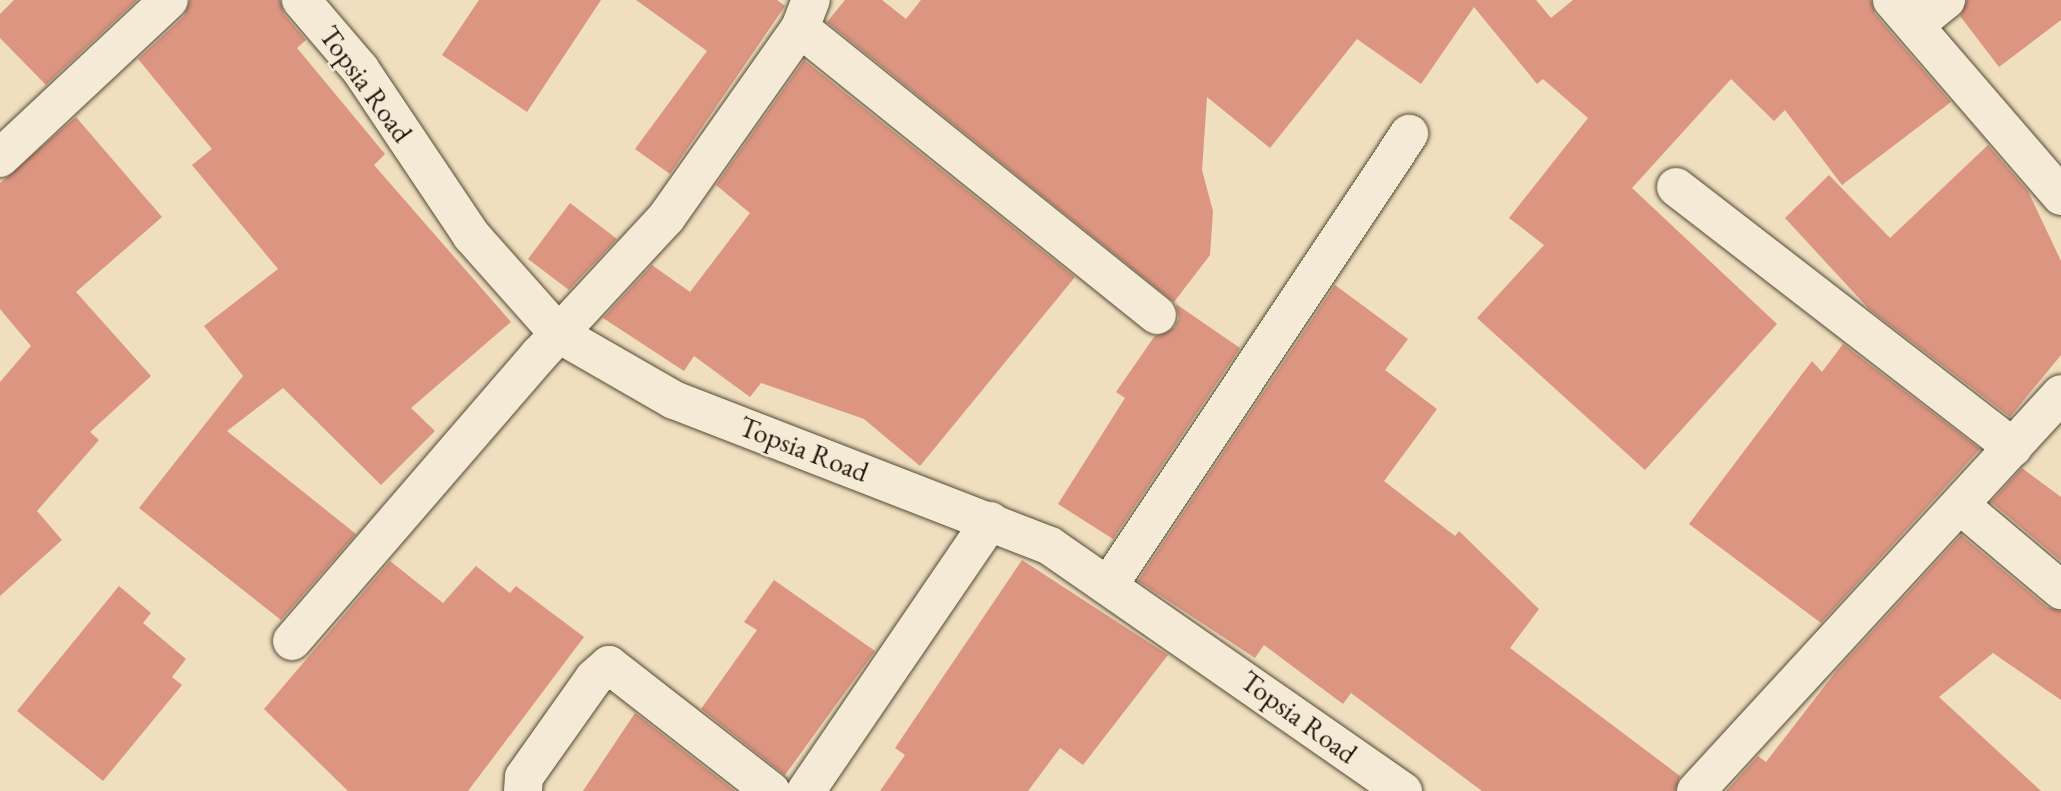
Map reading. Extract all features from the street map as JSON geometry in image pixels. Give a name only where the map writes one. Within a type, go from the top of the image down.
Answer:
[{"type":"street","points":[[0,159],[169,0]]},
{"type":"street","name":"Topsia Road","points":[[301,0],[360,69],[471,235],[559,334],[674,400],[1050,546],[1403,791]]},
{"type":"street","points":[[1946,0],[1903,12],[2061,196]]},
{"type":"street","points":[[292,641],[559,334],[666,218],[806,14],[1157,315]]},
{"type":"street","points":[[1109,585],[1409,134]]},
{"type":"street","points":[[1676,187],[2013,447]]},
{"type":"street","points":[[1696,791],[2061,394]]},
{"type":"street","points":[[1960,505],[2061,590]]},
{"type":"street","points":[[806,791],[990,522]]},
{"type":"street","points":[[523,791],[524,777],[594,678],[609,665],[771,791]]},
{"type":"building","points":[[14,0],[137,0],[46,85],[0,38],[0,14]]},
{"type":"building","points":[[190,0],[280,0],[284,14],[306,40],[297,48],[385,154],[374,165],[511,322],[411,408],[435,431],[381,485],[283,388],[227,431],[356,534],[281,620],[139,508],[243,376],[204,326],[278,269],[192,165],[212,149],[138,59],[184,16]]},
{"type":"building","points":[[479,0],[601,0],[527,112],[442,55]]},
{"type":"building","points":[[636,0],[777,0],[785,6],[670,174],[635,149],[707,51]]},
{"type":"building","points":[[845,0],[882,0],[906,19],[921,0],[1536,0],[1551,18],[1573,0],[1871,0],[1875,14],[1951,102],[1842,185],[1785,110],[1774,121],[1731,79],[1632,188],[1777,324],[1645,470],[1477,318],[1544,245],[1509,218],[1588,118],[1543,79],[1537,84],[1474,7],[1421,84],[1357,39],[1270,148],[1207,97],[1202,170],[1213,211],[1210,255],[1174,302],[827,22]]},
{"type":"building","points":[[1967,0],[2061,0],[2061,20],[1999,67],[1960,16]]},
{"type":"building","points":[[804,60],[1075,277],[920,466],[864,419],[761,383],[750,397],[694,356],[684,371],[603,318],[652,265],[690,292],[750,213],[716,185]]},
{"type":"building","points":[[76,117],[162,217],[76,292],[151,376],[90,432],[99,440],[37,511],[62,540],[0,596],[0,382],[31,346],[0,309],[0,183]]},
{"type":"building","points":[[1988,145],[2028,191],[2061,261],[2061,355],[2010,417],[1869,309],[1785,218],[1829,175],[1890,238]]},
{"type":"building","points":[[570,203],[617,239],[569,290],[528,259]]},
{"type":"building","points":[[1335,285],[1408,339],[1385,370],[1437,409],[1384,481],[1455,536],[1459,531],[1539,609],[1510,648],[1680,776],[1675,791],[1482,791],[1351,693],[1343,704],[1264,645],[1255,658],[1138,581]]},
{"type":"building","points":[[1176,304],[1240,348],[1113,539],[1058,504],[1125,398],[1116,392],[1154,337],[1174,328],[1179,318]]},
{"type":"building","points":[[1843,344],[1980,449],[1821,623],[1689,524],[1812,361],[1822,372]]},
{"type":"building","points":[[2022,468],[2061,497],[2061,561],[1991,502]]},
{"type":"building","points":[[1961,535],[2047,607],[2061,611],[2061,700],[1993,653],[1939,697],[2041,791],[1726,791],[1758,756],[1766,762],[1837,670]]},
{"type":"building","points":[[1022,560],[1168,655],[1083,765],[1060,748],[1028,791],[880,791],[905,755],[895,748]]},
{"type":"building","points":[[390,561],[443,603],[476,566],[510,593],[516,586],[584,637],[468,791],[348,791],[264,709]]},
{"type":"building","points":[[774,580],[875,651],[785,775],[701,709],[757,630],[744,622]]},
{"type":"building","points":[[119,586],[151,613],[143,623],[186,659],[172,677],[182,685],[103,781],[17,711]]},
{"type":"building","points":[[635,713],[735,791],[583,791]]}]
